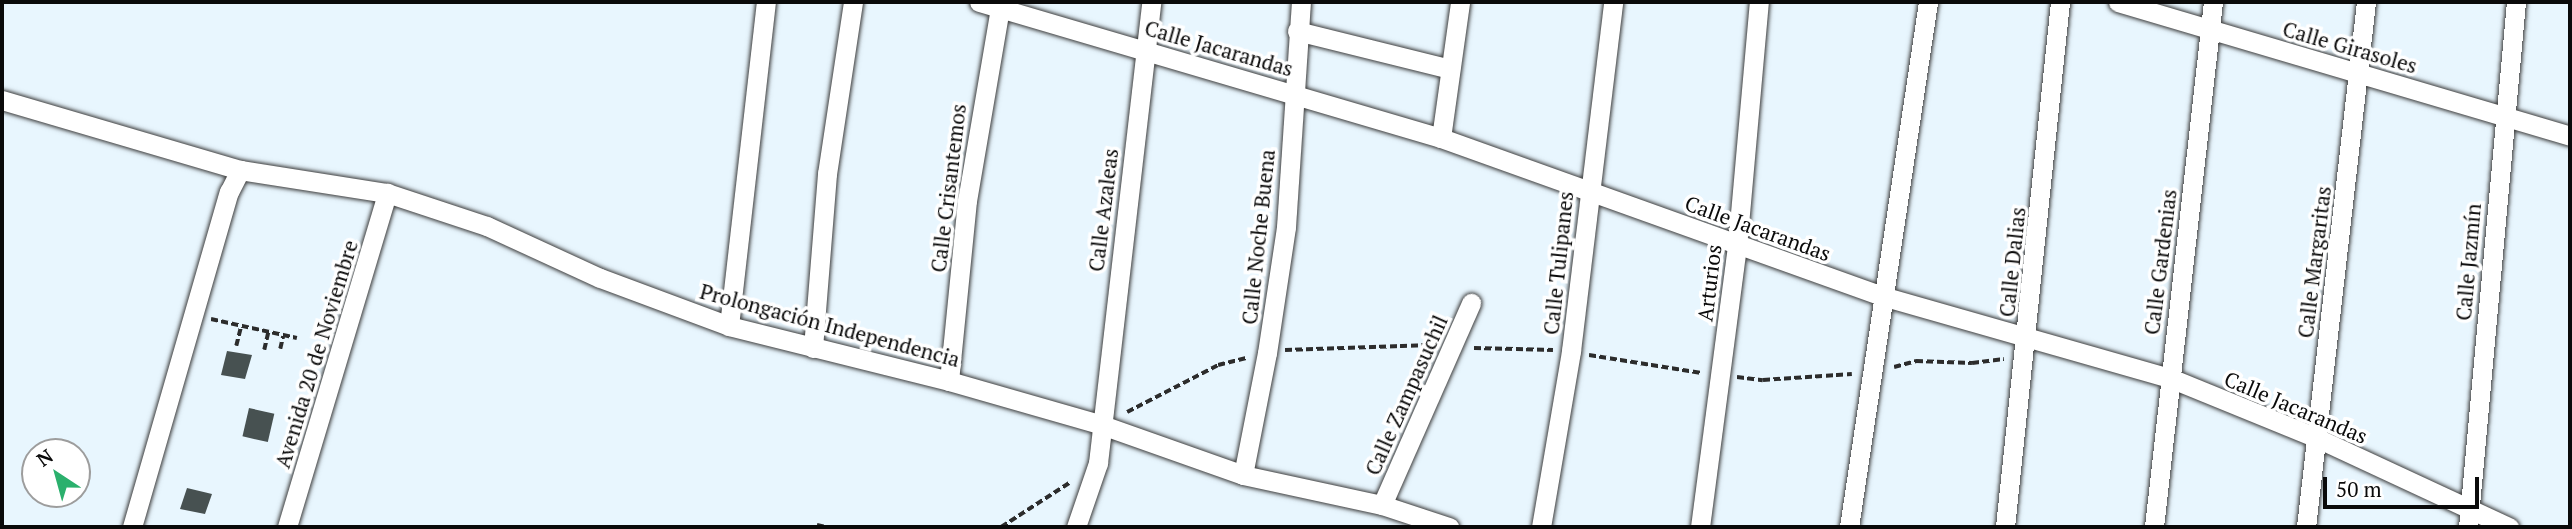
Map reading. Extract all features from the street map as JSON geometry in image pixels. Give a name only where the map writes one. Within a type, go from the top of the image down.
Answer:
[{"type":"street","points":[[729,326],[766,2]]},
{"type":"street","points":[[813,348],[827,174],[853,2]]},
{"type":"street","name":"Calle Jacarandas","points":[[979,2],[1001,4],[1146,51],[1441,138],[1737,247],[1882,296],[2170,378],[2317,438],[2468,520],[2509,527]]},
{"type":"street","name":"Calle Azaleas","points":[[1076,527],[1098,463],[1151,2]]},
{"type":"street","name":"Calle Noche Buena","points":[[1243,475],[1286,227],[1301,2]]},
{"type":"street","points":[[1441,138],[1460,2]]},
{"type":"street","name":"Calle Tulipanes","points":[[1541,527],[1571,351],[1588,190],[1613,2]]},
{"type":"street","name":"Arturios","points":[[1700,527],[1737,247],[1759,2]]},
{"type":"street","points":[[1849,527],[1928,2]]},
{"type":"street","name":"Calle Dalias","points":[[2005,527],[2060,2]]},
{"type":"street","name":"Calle Girasoles","points":[[2118,2],[2210,31],[2504,114],[2570,136]]},
{"type":"street","name":"Calle Gardenias","points":[[2154,527],[2213,2]]},
{"type":"street","name":"Calle Margaritas","points":[[2306,527],[2365,2]]},
{"type":"street","name":"Calle Jazmín","points":[[2468,520],[2516,2]]},
{"type":"street","name":"Calle Crisantemos","points":[[949,381],[967,201],[1001,4]]},
{"type":"street","points":[[1297,32],[1450,69]]},
{"type":"street","name":"Prolongación Independencia","points":[[2,100],[240,170],[387,193],[487,226],[600,278],[729,326],[949,381],[1102,425],[1243,475],[1382,505],[1448,527]]},
{"type":"street","points":[[132,527],[229,192],[240,170]]},
{"type":"street","name":"Avenida 20 de Noviembre","points":[[287,527],[387,193]]},
{"type":"street","name":"Calle Zampasuchil","points":[[1382,505],[1471,303]]},
{"type":"path","points":[[209,318],[297,338]]},
{"type":"path","points":[[236,346],[241,326]]},
{"type":"path","points":[[264,350],[268,332]]},
{"type":"path","points":[[280,349],[284,336]]},
{"type":"path","points":[[1001,527],[1062,490],[1075,476]]},
{"type":"path","points":[[817,525],[825,527]]},
{"type":"building","points":[[227,351],[252,355],[245,379],[221,375]]},
{"type":"building","points":[[249,408],[274,414],[268,442],[242,436]]},
{"type":"building","points":[[187,488],[212,494],[205,514],[180,509]]}]
